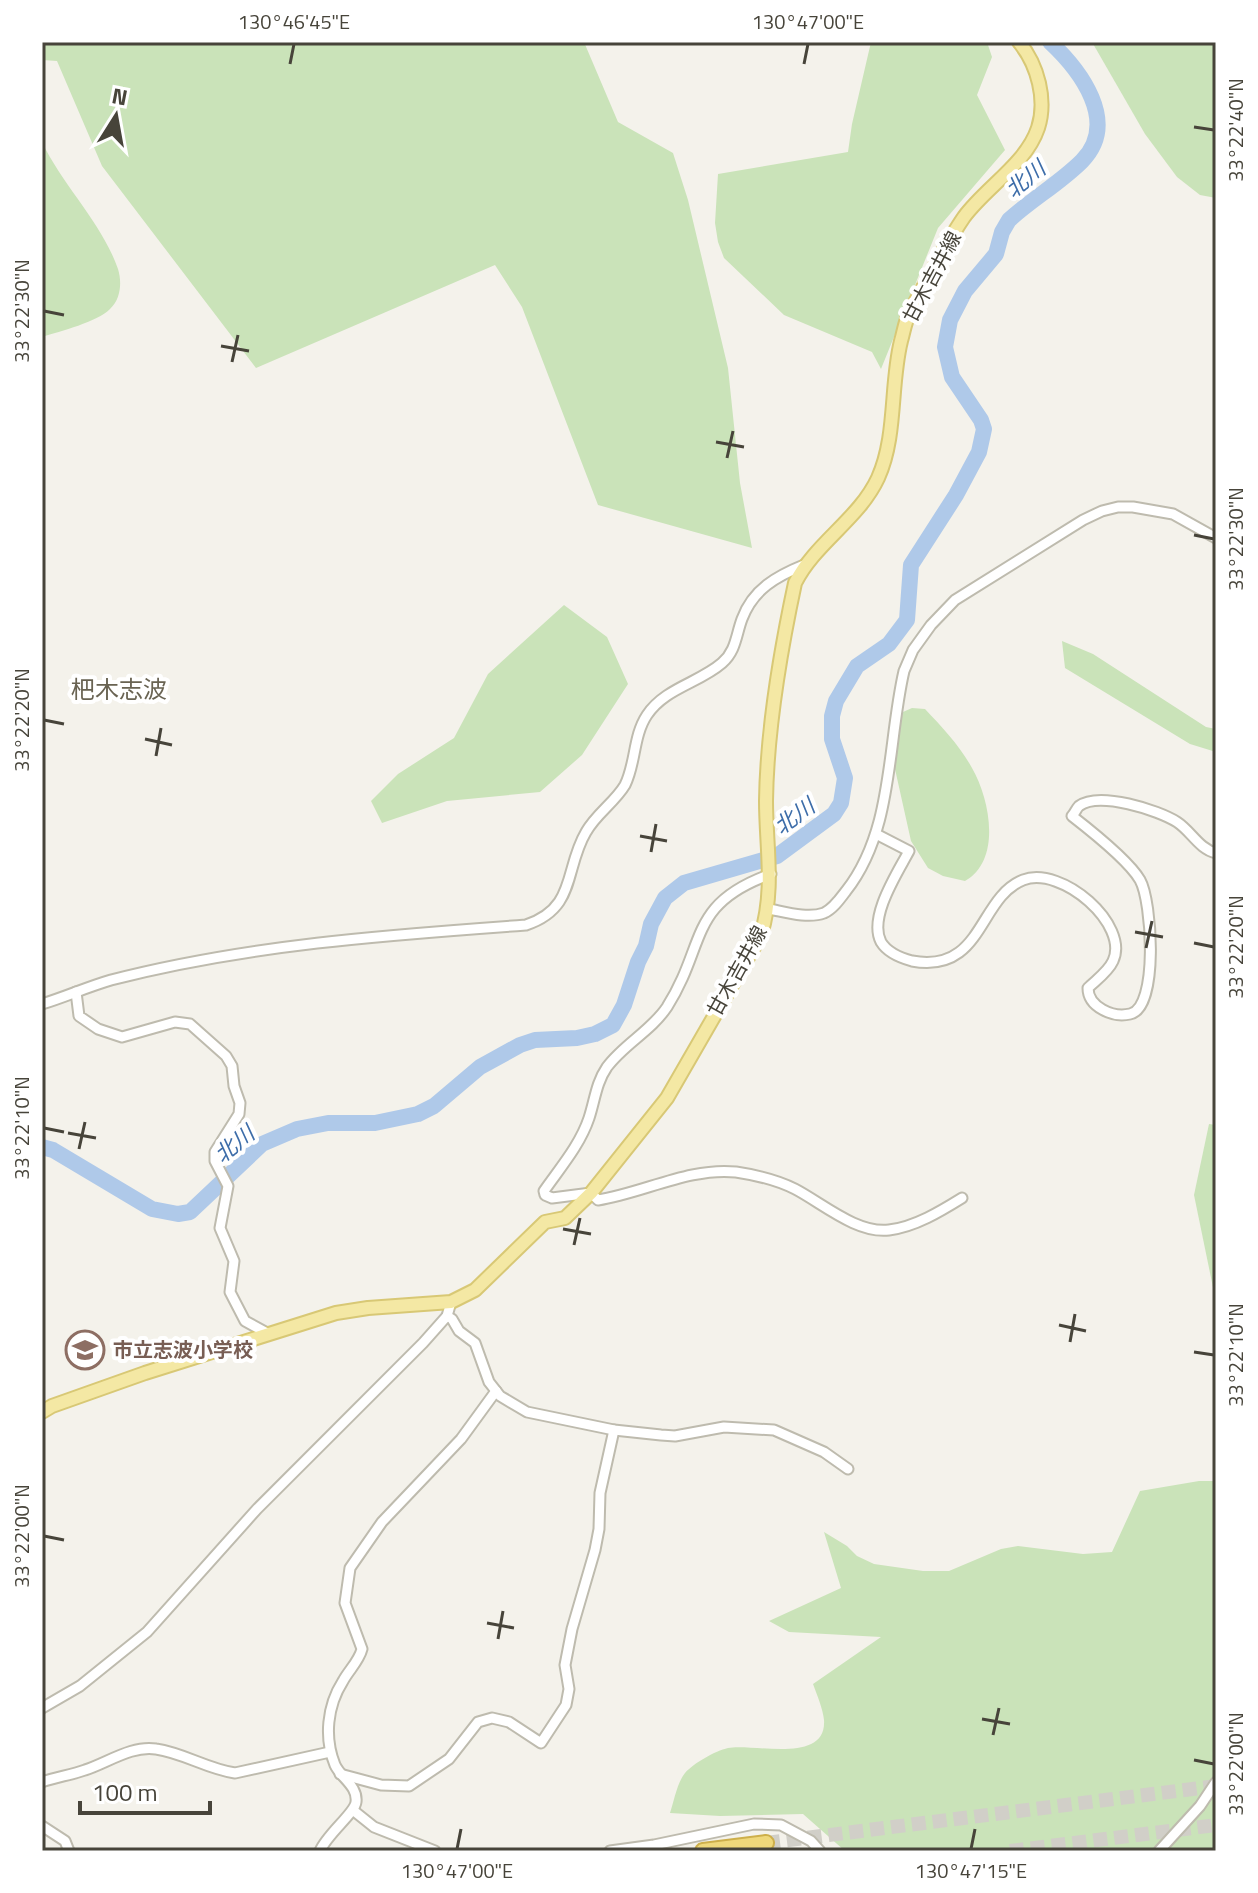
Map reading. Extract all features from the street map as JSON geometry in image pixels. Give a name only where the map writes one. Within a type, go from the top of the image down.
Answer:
[{"type":"highway","points":[[703,1851],[766,1843]]},
{"type":"main road","name":"甘木吉井線","points":[[42,1412],[119,1382],[336,1313],[451,1302],[475,1290],[545,1222],[565,1218],[591,1193],[667,1098],[761,935],[769,909],[771,874],[766,801],[773,719],[795,583],[804,565],[862,502],[877,479],[888,447],[894,369],[907,317],[965,216],[1022,154],[1037,130],[1041,109],[1040,85],[1019,42]]},
{"type":"street","points":[[769,909],[811,915],[823,913],[856,879],[876,834],[904,671],[913,650],[955,600],[1083,520],[1118,507],[1173,514],[1216,538]]},
{"type":"street","points":[[42,1004],[122,978],[260,950],[314,942],[526,925],[537,921],[562,898],[569,886],[581,842],[601,811],[626,782],[639,732],[652,709],[666,696],[710,673],[725,660],[735,646],[742,617],[762,588],[775,577],[804,565]]},
{"type":"street","points":[[876,834],[909,851],[886,893],[882,908],[878,931],[888,949],[902,959],[922,963],[948,958],[976,936],[1007,891],[1023,880],[1040,877],[1060,881],[1075,889],[1100,914],[1116,948],[1113,961],[1088,988],[1088,994],[1093,1003],[1104,1010],[1128,1015],[1144,1003],[1148,983],[1149,912],[1145,893],[1133,871],[1072,816],[1080,806],[1094,801],[1150,809],[1177,822],[1207,850],[1216,853]]},
{"type":"street","points":[[771,874],[734,890],[707,917],[683,977],[665,1010],[607,1066],[597,1083],[589,1119],[578,1142],[544,1191],[545,1195],[552,1198],[591,1193],[598,1200],[625,1196],[700,1174],[735,1172],[792,1187],[868,1228],[886,1231],[922,1219],[962,1198]]},
{"type":"street","points":[[76,992],[79,1016],[106,1033],[122,1037],[175,1022],[190,1024],[213,1043],[232,1066],[240,1103],[239,1114],[215,1152],[215,1161],[228,1186],[220,1228],[234,1261],[232,1299],[245,1321],[267,1333]]},
{"type":"street","points":[[42,1708],[80,1686],[147,1632],[238,1529],[447,1316],[451,1302]]},
{"type":"street","points":[[447,1316],[459,1331],[475,1343],[489,1382],[496,1391],[527,1412],[614,1430],[675,1436],[724,1427],[774,1430],[824,1452],[848,1469]]},
{"type":"street","points":[[320,1851],[335,1826],[354,1811],[357,1801],[355,1792],[340,1774],[330,1752],[327,1732],[335,1695],[362,1649],[345,1603],[350,1568],[382,1522],[461,1439],[496,1391]]},
{"type":"street","points":[[340,1774],[381,1785],[409,1786],[449,1759],[478,1722],[492,1718],[509,1722],[541,1743],[566,1705],[569,1689],[565,1665],[595,1550],[600,1493],[614,1430]]},
{"type":"street","points":[[42,1782],[84,1771],[143,1749],[176,1753],[220,1771],[235,1773],[330,1752]]},
{"type":"street","points":[[1159,1851],[1200,1806],[1216,1782]]},
{"type":"street","points":[[354,1811],[374,1827],[435,1851]]},
{"type":"street","points":[[610,1851],[754,1824],[781,1825],[811,1841],[820,1851]]},
{"type":"street","points":[[42,1826],[65,1841],[69,1851]]},
{"type":"green space","points":[[42,42],[584,42],[618,122],[673,153],[688,200],[728,368],[740,483],[752,548],[598,505],[522,307],[495,265],[256,368],[102,166],[57,61],[42,60]]},
{"type":"green space","points":[[871,42],[987,42],[992,57],[977,95],[1005,150],[938,228],[881,369],[872,352],[784,315],[724,258],[715,223],[718,174],[848,152]]},
{"type":"green space","points":[[1092,42],[1216,42],[1216,198],[1200,195],[1177,177],[1145,134]]},
{"type":"green space","points":[[42,142],[111,252],[120,285],[116,300],[104,314],[42,337]]},
{"type":"green space","points":[[564,605],[607,637],[628,684],[582,755],[540,792],[447,801],[382,823],[371,801],[398,774],[454,738],[488,674]]},
{"type":"green space","points":[[1062,641],[1093,654],[1206,727],[1216,729],[1216,752],[1190,744],[1065,668]]},
{"type":"green space","points":[[912,708],[925,709],[950,737],[972,768],[984,796],[988,844],[977,871],[965,881],[943,876],[928,868],[911,841],[893,760],[903,712]]},
{"type":"green space","points":[[1209,1124],[1216,1125],[1216,1302],[1194,1195]]},
{"type":"green space","points":[[1216,1481],[1216,1851],[845,1851],[803,1814],[720,1816],[670,1813],[685,1773],[711,1755],[728,1748],[786,1749],[814,1743],[822,1734],[824,1720],[813,1684],[881,1637],[789,1632],[769,1621],[841,1588],[824,1532],[857,1556],[874,1564],[923,1571],[949,1571],[1001,1549],[1018,1546],[1083,1554],[1112,1552],[1140,1491]]},
{"type":"waterway","name":"北川","points":[[42,1147],[53,1150],[152,1209],[178,1214],[190,1212],[262,1144],[297,1129],[328,1123],[375,1123],[418,1114],[434,1106],[480,1067],[520,1045],[535,1040],[577,1038],[613,1025],[624,1005],[651,924],[665,898],[684,883],[777,856],[834,814],[841,803],[845,778],[832,739],[832,716],[836,701],[857,666],[889,644],[907,620],[911,565],[956,495],[979,452],[984,429],[952,377],[945,347],[950,320],[965,291],[996,254],[1009,220],[1065,177],[1093,146],[1097,130],[1092,97],[1073,67],[1050,42]]},
{"type":"tunnel","points":[[766,1843],[1216,1786]]},
{"type":"tunnel","points":[[1010,1851],[1216,1825]]},
{"type":"place","name":"市立志波小学校","points":[[85,1350]]},
{"type":"district","name":"杷木志波","points":[[119,690]]}]
